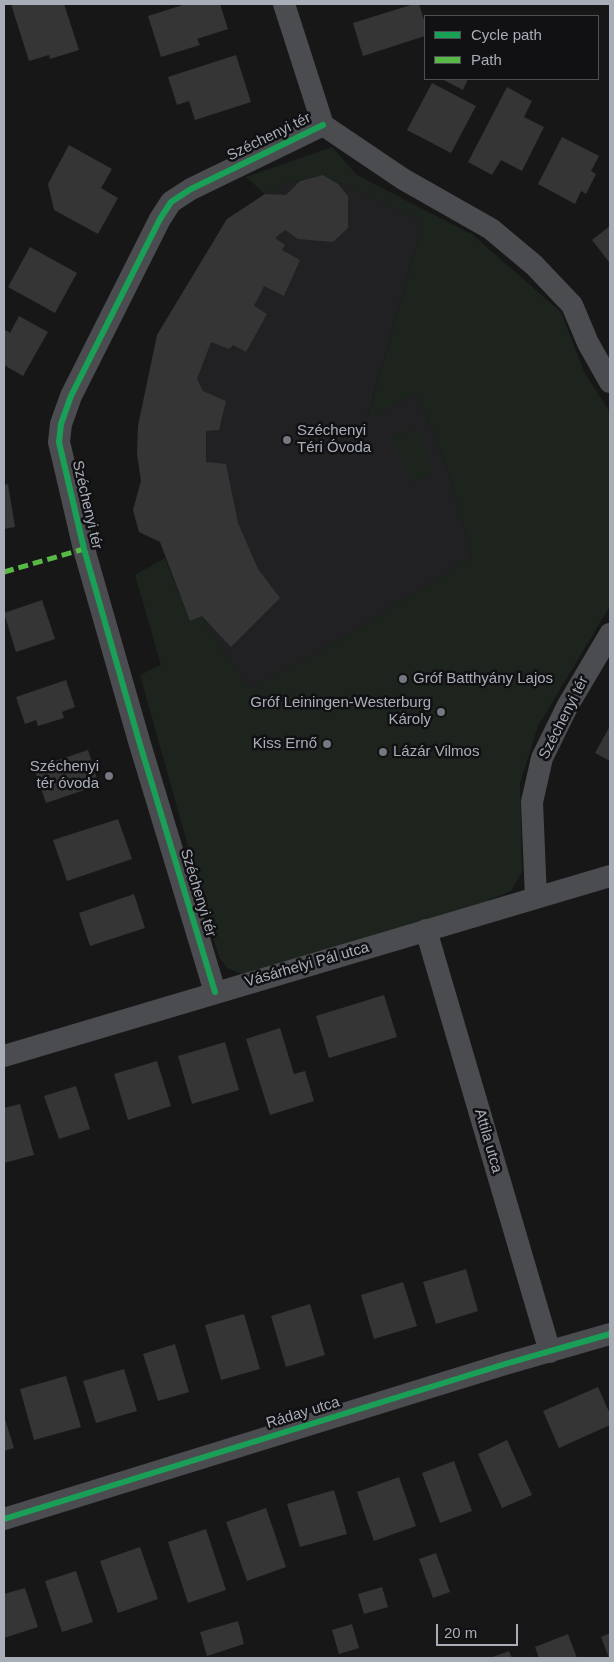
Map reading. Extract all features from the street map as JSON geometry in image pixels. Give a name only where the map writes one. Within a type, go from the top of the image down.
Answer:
[{"type":"street","points":[[284,4],[323,125]]},
{"type":"street","name":"Széchenyi tér","points":[[215,992],[138,741],[84,549],[59,442],[61,424],[71,396],[160,219],[171,202],[191,189],[323,125],[403,179],[491,229],[534,265],[572,305],[588,343],[610,382]]},
{"type":"street","name":"Széchenyi tér","points":[[536,898],[532,802],[542,758],[568,705],[610,634]]},
{"type":"street","name":"Vásárhelyi Pál utca","points":[[4,1056],[610,876]]},
{"type":"street","name":"Attila utca","points":[[426,930],[550,1352]]},
{"type":"street","name":"Ráday utca","points":[[4,1519],[505,1364],[610,1334]]},
{"type":"shaded area","points":[[332,147],[357,175],[473,235],[561,312],[585,374],[610,412],[610,606],[538,726],[520,783],[522,872],[511,891],[487,901],[242,974],[227,968],[219,957],[140,675],[161,665],[135,575],[165,558],[190,621],[202,616],[249,688],[326,648],[472,557],[447,467],[417,393],[367,419],[423,222],[323,175],[279,185],[265,194],[246,177]]},
{"type":"shaded area","name":"Széchenyi Téri Óvoda","points":[[323,175],[423,222],[367,418],[417,393],[447,467],[472,557],[326,648],[249,689],[202,616],[190,621],[160,542],[139,532],[133,510],[141,481],[137,454],[138,426],[157,335],[227,219],[279,185]]},
{"type":"shaded area","points":[[416,428],[435,473],[410,483],[392,438]]},
{"type":"building","points":[[11,4],[64,4],[79,50],[50,59],[49,55],[29,61]]},
{"type":"building","points":[[186,4],[220,4],[228,29],[197,39],[200,45],[161,57],[148,16]]},
{"type":"building","points":[[419,4],[424,20],[424,36],[363,56],[353,23]]},
{"type":"building","points":[[236,55],[251,102],[195,120],[189,101],[177,105],[168,77]]},
{"type":"building","points":[[444,80],[468,80],[463,90]]},
{"type":"building","points":[[432,83],[476,106],[451,153],[407,130]]},
{"type":"building","points":[[507,87],[532,101],[524,117],[544,127],[522,171],[501,160],[492,175],[468,162]]},
{"type":"building","points":[[562,137],[599,156],[591,171],[596,174],[586,194],[581,191],[575,204],[538,184]]},
{"type":"building","points":[[69,145],[112,169],[101,188],[118,198],[98,234],[54,210],[48,184]]},
{"type":"building","points":[[323,175],[338,184],[348,196],[348,228],[333,242],[298,239],[285,230],[275,238],[285,245],[282,250],[300,260],[284,296],[264,286],[254,306],[267,314],[246,352],[233,345],[229,349],[211,342],[197,379],[203,391],[226,401],[219,430],[206,431],[206,462],[226,464],[238,523],[258,569],[280,598],[231,647],[202,616],[190,621],[160,542],[139,532],[133,510],[141,481],[137,454],[138,426],[157,335],[227,219],[265,194],[286,195],[300,181]]},
{"type":"building","points":[[610,226],[610,261],[609,262],[592,240]]},
{"type":"building","points":[[30,247],[77,273],[55,313],[8,287]]},
{"type":"building","points":[[19,316],[48,332],[23,376],[4,365],[4,329],[10,333]]},
{"type":"building","points":[[8,484],[15,527],[4,529],[4,485]]},
{"type":"building","points":[[42,600],[55,639],[16,652],[4,613]]},
{"type":"building","points":[[66,680],[75,707],[62,712],[64,718],[38,726],[36,720],[25,724],[16,697]]},
{"type":"building","points":[[610,726],[610,761],[595,753]]},
{"type":"building","points":[[88,750],[99,785],[46,803],[34,768]]},
{"type":"building","points":[[118,819],[132,859],[67,881],[53,840]]},
{"type":"building","points":[[134,894],[145,928],[90,946],[79,913]]},
{"type":"building","points":[[384,995],[397,1037],[329,1058],[316,1016]]},
{"type":"building","points":[[280,1028],[294,1074],[305,1071],[314,1101],[270,1115],[246,1039]]},
{"type":"building","points":[[225,1042],[239,1090],[192,1104],[178,1056]]},
{"type":"building","points":[[157,1061],[171,1106],[128,1120],[114,1074]]},
{"type":"building","points":[[76,1086],[90,1129],[59,1139],[44,1096]]},
{"type":"building","points":[[20,1104],[34,1155],[4,1163],[4,1108]]},
{"type":"building","points":[[466,1269],[478,1311],[436,1324],[423,1282]]},
{"type":"building","points":[[403,1282],[417,1326],[374,1339],[361,1295]]},
{"type":"building","points":[[310,1304],[325,1355],[286,1367],[271,1316]]},
{"type":"building","points":[[244,1314],[260,1369],[221,1380],[205,1325]]},
{"type":"building","points":[[175,1344],[189,1392],[158,1401],[143,1354]]},
{"type":"building","points":[[124,1369],[137,1411],[96,1423],[83,1381]]},
{"type":"building","points":[[66,1376],[81,1427],[34,1440],[20,1389]]},
{"type":"building","points":[[598,1387],[610,1414],[610,1425],[559,1448],[543,1411]]},
{"type":"building","points":[[4,1416],[14,1448],[4,1451]]},
{"type":"building","points":[[507,1440],[532,1495],[502,1508],[478,1454]]},
{"type":"building","points":[[454,1461],[472,1511],[440,1523],[422,1473]]},
{"type":"building","points":[[399,1477],[416,1526],[374,1541],[357,1492]]},
{"type":"building","points":[[334,1490],[347,1534],[300,1547],[287,1504]]},
{"type":"building","points":[[266,1508],[286,1567],[247,1581],[226,1522]]},
{"type":"building","points":[[206,1529],[226,1590],[188,1603],[168,1542]]},
{"type":"building","points":[[140,1547],[158,1599],[118,1613],[100,1561]]},
{"type":"building","points":[[436,1553],[450,1592],[433,1598],[419,1559]]},
{"type":"building","points":[[76,1571],[93,1622],[62,1632],[45,1581]]},
{"type":"building","points":[[382,1587],[388,1607],[364,1614],[358,1594]]},
{"type":"building","points":[[25,1588],[38,1627],[4,1638],[4,1594]]},
{"type":"building","points":[[238,1621],[244,1644],[207,1656],[200,1632]]},
{"type":"building","points":[[352,1624],[359,1648],[339,1654],[332,1630]]},
{"type":"building","points":[[610,1633],[610,1658],[609,1658],[601,1637]]},
{"type":"building","points":[[568,1634],[577,1658],[539,1658],[535,1647]]},
{"type":"building","points":[[509,1651],[512,1658],[490,1658]]},
{"type":"marked path","points":[[4,572],[84,549]]},
{"type":"cycle path","points":[[215,992],[139,741],[84,549],[59,442],[61,424],[71,396],[160,219],[171,202],[191,189],[323,125]]},
{"type":"cycle path","points":[[4,1519],[505,1364],[610,1334]]},
{"type":"place","name":"Széchenyi Téri Óvoda","points":[[287,440]]},
{"type":"place","name":"Gróf Batthyány Lajos","points":[[403,679]]},
{"type":"place","name":"Gróf Leiningen-Westerburg Károly","points":[[441,712]]},
{"type":"place","name":"Kiss Ernő","points":[[327,744]]},
{"type":"place","name":"Lázár Vilmos","points":[[383,752]]},
{"type":"place","name":"Széchenyi tér óvoda","points":[[109,776]]}]
